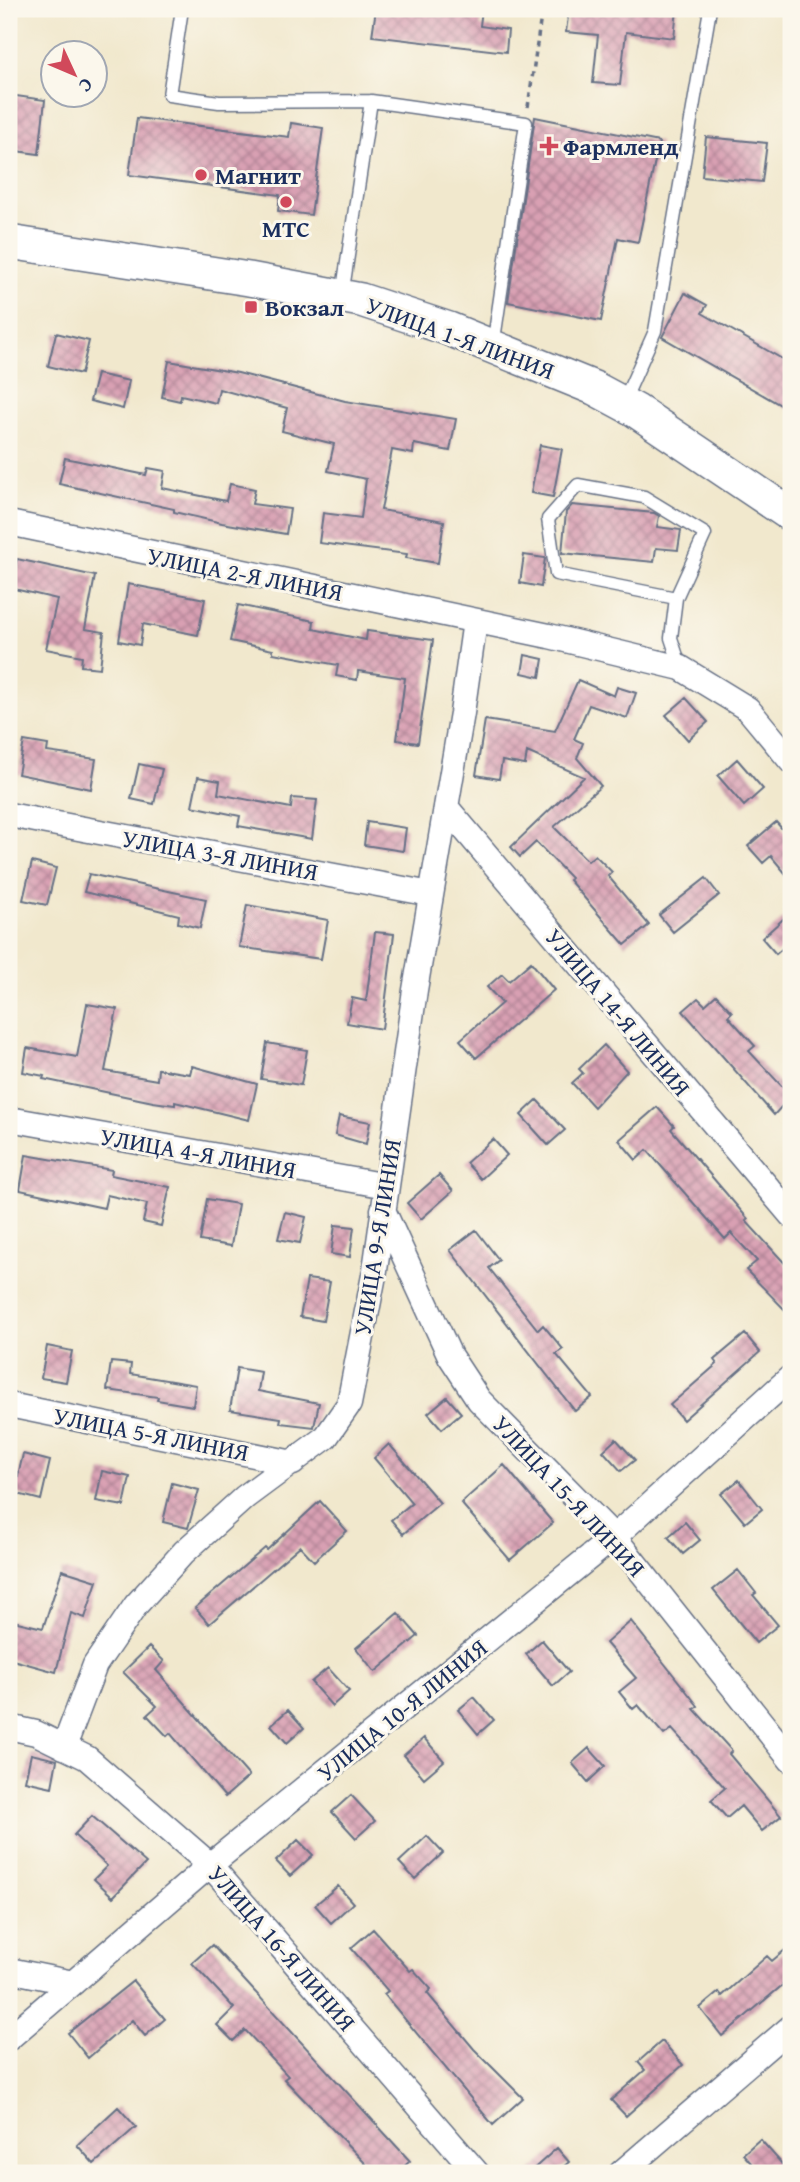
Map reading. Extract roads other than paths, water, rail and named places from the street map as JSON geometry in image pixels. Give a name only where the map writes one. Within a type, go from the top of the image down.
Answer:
[{"type":"main road","name":"УЛИЦА 1-Я ЛИНИЯ","points":[[9,242],[249,279],[342,297],[449,329],[594,388],[623,404],[791,515]]},
{"type":"street","name":"УЛИЦА 2-Я ЛИНИЯ","points":[[9,523],[478,622],[681,668],[748,709],[791,761]]},
{"type":"street","name":"УЛИЦА 9-Я ЛИНИЯ","points":[[64,1747],[95,1665],[136,1605],[184,1552],[245,1497],[326,1437],[349,1404],[385,1198],[431,894],[478,622]]},
{"type":"street","name":"УЛИЦА 14-Я ЛИНИЯ","points":[[446,807],[791,1215]]},
{"type":"street","name":"УЛИЦА 3-Я ЛИНИЯ","points":[[9,816],[431,894]]},
{"type":"street","name":"УЛИЦА 4-Я ЛИНИЯ","points":[[9,1119],[385,1198]]},
{"type":"street","name":"УЛИЦА 15-Я ЛИНИЯ","points":[[385,1198],[450,1356],[479,1400],[614,1537],[791,1759]]},
{"type":"street","name":"УЛИЦА 10-Я ЛИНИЯ","points":[[9,2038],[210,1866],[614,1537],[791,1377]]},
{"type":"street","name":"УЛИЦА 5-Я ЛИНИЯ","points":[[9,1405],[293,1463]]},
{"type":"street","name":"УЛИЦА 16-Я ЛИНИЯ","points":[[9,1727],[36,1733],[87,1758],[210,1866],[477,2173]]},
{"type":"street","points":[[9,1970],[73,1983]]},
{"type":"street","points":[[621,2173],[791,2027]]},
{"type":"lane","points":[[182,9],[169,95],[219,102],[371,101],[526,123],[493,347]]},
{"type":"lane","points":[[623,404],[655,331],[710,9]]},
{"type":"lane","points":[[342,297],[371,101]]},
{"type":"lane","points":[[676,598],[556,574],[548,519],[578,485],[644,497],[705,534],[676,598],[671,638],[681,668]]},
{"type":"railway","points":[[9,2169],[18,2173]]},
{"type":"place","name":"Фармленд","points":[[549,146]]},
{"type":"place","name":"Магнит","points":[[201,175]]},
{"type":"place","name":"МТС","points":[[286,202]]},
{"type":"place","name":"Вокзал","points":[[251,307]]}]
